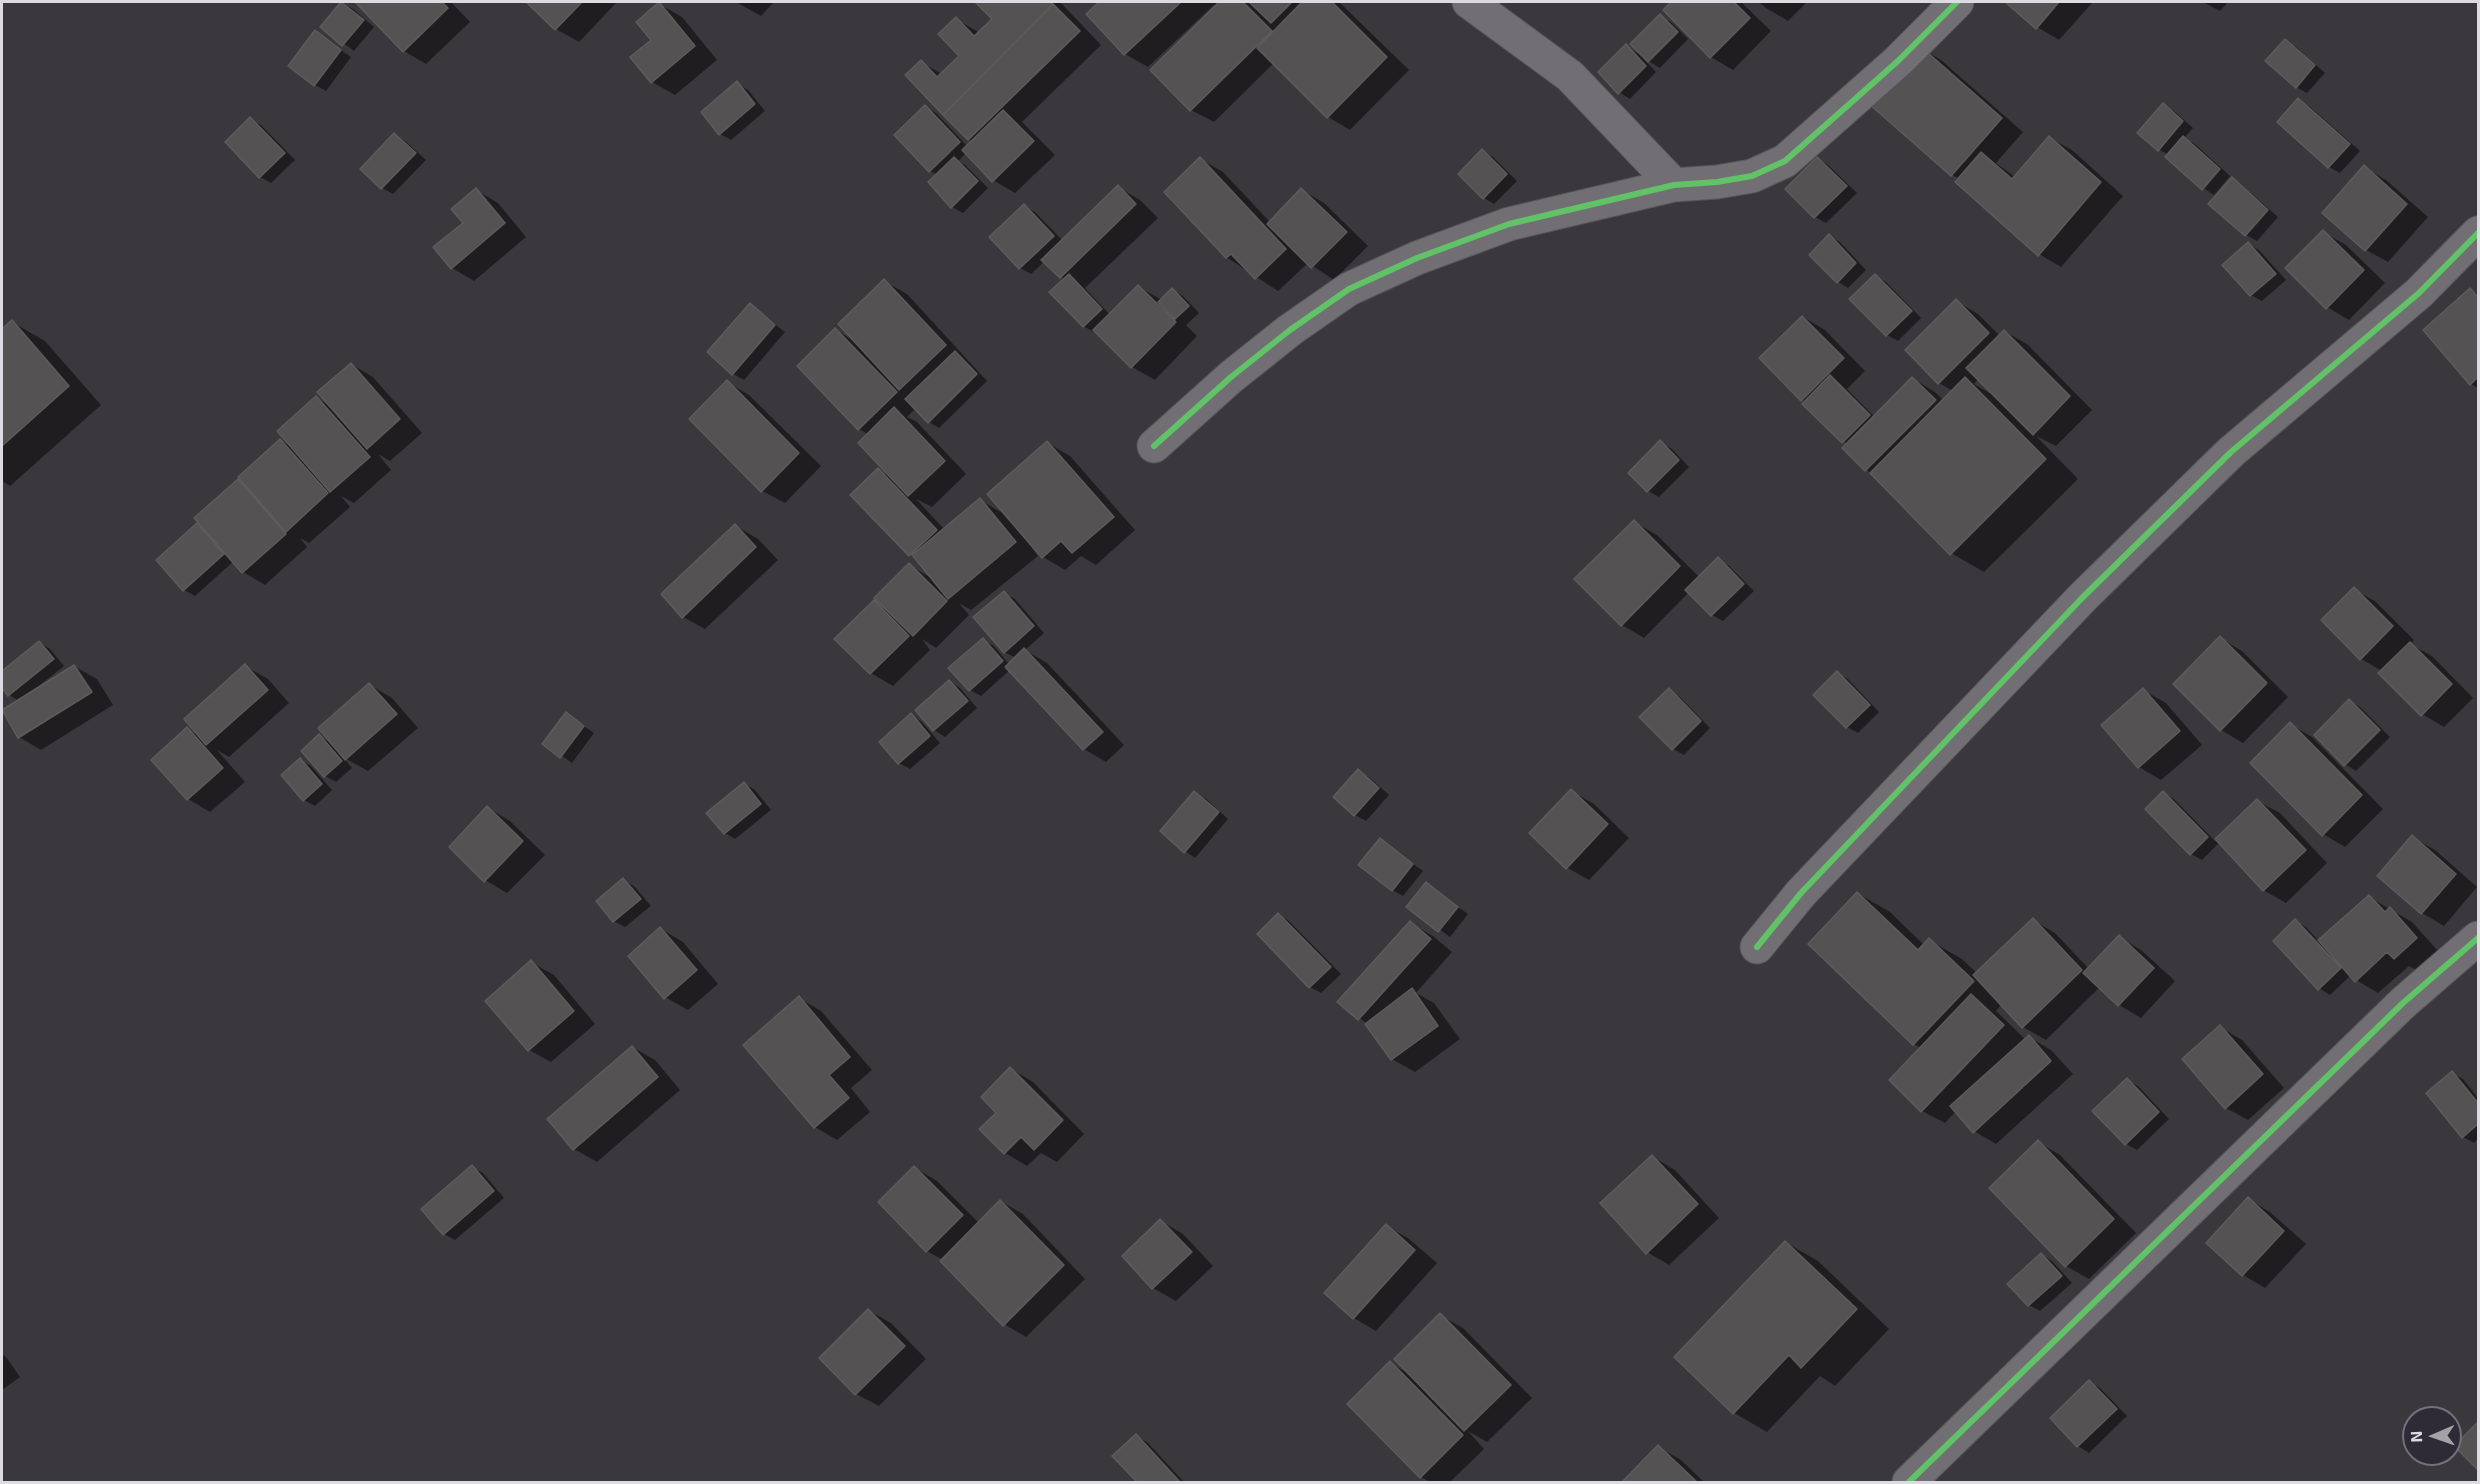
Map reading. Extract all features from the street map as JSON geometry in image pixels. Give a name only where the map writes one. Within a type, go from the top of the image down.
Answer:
[{"type":"street","points":[[1469,2],[1570,76],[1674,185]]},
{"type":"street","points":[[1154,446],[1231,377],[1290,330],[1349,289],[1417,258],[1509,224],[1674,185],[1717,182],[1752,176],[1785,161],[1898,61],[1958,2]]},
{"type":"street","points":[[1757,947],[1801,893],[2083,597],[2231,452],[2419,292],[2478,233]]},
{"type":"street","points":[[1909,1482],[2403,1002],[2478,938]]},
{"type":"building","points":[[341,2],[364,20],[342,46],[320,27]]},
{"type":"building","points":[[355,2],[442,2],[448,8],[403,52]]},
{"type":"building","points":[[526,2],[582,2],[555,30]]},
{"type":"building","points":[[659,2],[695,46],[651,83],[630,57],[651,40],[636,22]]},
{"type":"building","points":[[975,2],[1051,2],[1053,4],[943,115],[905,75],[921,60],[937,77],[959,56],[938,34],[956,17],[974,36],[992,19]]},
{"type":"building","points":[[1099,2],[1181,2],[1124,55],[1086,14]]},
{"type":"building","points":[[1219,2],[1243,2],[1272,31],[1190,111],[1150,70]]},
{"type":"building","points":[[1249,2],[1292,2],[1271,23]]},
{"type":"building","points":[[1302,2],[1332,2],[1387,57],[1327,118],[1257,48]]},
{"type":"building","points":[[1671,2],[1734,2],[1750,18],[1710,58],[1663,10]]},
{"type":"building","points":[[2005,2],[2059,2],[2036,29]]},
{"type":"building","points":[[1053,4],[1080,31],[968,140],[943,115]]},
{"type":"building","points":[[1660,14],[1678,32],[1648,62],[1630,44]]},
{"type":"building","points":[[315,30],[341,50],[314,86],[288,66]]},
{"type":"building","points":[[2285,39],[2315,65],[2296,88],[2265,61]]},
{"type":"building","points":[[1626,44],[1646,66],[1618,94],[1598,72]]},
{"type":"building","points":[[1919,45],[2002,118],[1951,176],[1868,103]]},
{"type":"building","points":[[737,81],[755,104],[719,135],[701,112]]},
{"type":"building","points":[[2298,98],[2350,144],[2328,168],[2277,122]]},
{"type":"building","points":[[2163,103],[2183,121],[2158,151],[2137,133]]},
{"type":"building","points":[[925,105],[960,142],[929,172],[894,135]]},
{"type":"building","points":[[1003,110],[1034,141],[992,182],[962,150]]},
{"type":"building","points":[[250,117],[285,153],[259,178],[225,142]]},
{"type":"building","points":[[394,133],[416,153],[381,189],[360,169]]},
{"type":"building","points":[[2049,136],[2101,182],[2038,256],[1955,182],[1981,152],[2012,179]]},
{"type":"building","points":[[2183,136],[2220,169],[2202,190],[2165,157]]},
{"type":"building","points":[[1482,149],[1507,174],[1483,199],[1458,174]]},
{"type":"building","points":[[954,157],[978,181],[951,208],[928,182]]},
{"type":"building","points":[[1200,157],[1286,249],[1255,279],[1231,254],[1226,258],[1164,192]]},
{"type":"building","points":[[1817,157],[1847,186],[1814,218],[1785,189]]},
{"type":"building","points":[[2364,165],[2407,204],[2365,251],[2322,213]]},
{"type":"building","points":[[2232,177],[2268,210],[2245,236],[2208,204]]},
{"type":"building","points":[[1118,185],[1136,204],[1060,278],[1041,260]]},
{"type":"building","points":[[476,188],[505,223],[451,269],[433,247],[463,223],[451,209]]},
{"type":"building","points":[[1301,188],[1347,232],[1311,268],[1267,224]]},
{"type":"building","points":[[1024,204],[1054,236],[1019,269],[989,237]]},
{"type":"building","points":[[2323,230],[2364,270],[2326,309],[2285,268]]},
{"type":"building","points":[[1829,234],[1856,263],[1837,283],[1809,255]]},
{"type":"building","points":[[2248,242],[2276,274],[2250,296],[2222,265]]},
{"type":"building","points":[[1069,274],[1102,309],[1083,327],[1049,292]]},
{"type":"building","points":[[1875,274],[1912,311],[1886,336],[1849,299]]},
{"type":"building","points":[[884,279],[946,345],[899,390],[838,324]]},
{"type":"building","points":[[1138,285],[1176,322],[1131,368],[1093,330]]},
{"type":"building","points":[[1172,288],[1189,306],[1175,319],[1158,302]]},
{"type":"building","points":[[2470,288],[2478,297],[2478,377],[2470,385],[2423,330]]},
{"type":"building","points":[[1956,299],[1989,333],[1938,384],[1905,350]]},
{"type":"building","points":[[750,303],[775,325],[732,375],[707,352]]},
{"type":"building","points":[[1802,316],[1844,358],[1801,401],[1759,358]]},
{"type":"building","points":[[12,320],[69,386],[2,446],[2,329]]},
{"type":"building","points":[[835,328],[897,392],[858,430],[797,366]]},
{"type":"building","points":[[2004,330],[2070,396],[2033,435],[1966,368]]},
{"type":"building","points":[[955,351],[977,374],[928,423],[905,399]]},
{"type":"building","points":[[351,363],[400,419],[367,449],[317,392]]},
{"type":"building","points":[[1830,375],[1870,415],[1842,443],[1802,404]]},
{"type":"building","points":[[1912,377],[1936,400],[1865,471],[1842,448]]},
{"type":"building","points":[[1965,377],[2046,459],[1950,555],[1870,473]]},
{"type":"building","points":[[727,380],[799,453],[761,492],[689,419]]},
{"type":"building","points":[[316,396],[370,457],[330,492],[277,431]]},
{"type":"building","points":[[894,407],[945,461],[908,496],[858,443]]},
{"type":"building","points":[[280,439],[328,493],[286,532],[238,477]]},
{"type":"building","points":[[1660,440],[1679,460],[1647,492],[1628,473]]},
{"type":"building","points":[[1047,441],[1114,517],[1072,553],[1061,541],[1042,558],[987,494]]},
{"type":"building","points":[[878,468],[937,530],[909,556],[850,495]]},
{"type":"building","points":[[238,479],[286,534],[242,573],[194,518]]},
{"type":"building","points":[[980,498],[1016,542],[948,599],[912,555]]},
{"type":"building","points":[[1634,520],[1680,566],[1621,626],[1574,579]]},
{"type":"building","points":[[197,523],[224,554],[183,591],[156,560]]},
{"type":"building","points":[[735,524],[756,547],[682,618],[661,594]]},
{"type":"building","points":[[1718,557],[1744,584],[1711,616],[1685,590]]},
{"type":"building","points":[[909,563],[947,601],[913,636],[874,598]]},
{"type":"building","points":[[2354,587],[2393,626],[2360,660],[2321,620]]},
{"type":"building","points":[[1004,591],[1034,626],[1004,653],[973,617]]},
{"type":"building","points":[[874,600],[909,636],[870,674],[834,639]]},
{"type":"building","points":[[2220,636],[2267,683],[2220,731],[2173,684]]},
{"type":"building","points":[[983,638],[1003,661],[969,691],[948,668]]},
{"type":"building","points":[[39,641],[54,659],[8,696],[2,688],[2,671]]},
{"type":"building","points":[[2410,642],[2452,684],[2421,716],[2378,673]]},
{"type":"building","points":[[1024,648],[1103,732],[1083,750],[1005,667]]},
{"type":"building","points":[[245,664],[268,690],[206,745],[184,719]]},
{"type":"building","points":[[74,665],[92,692],[18,738],[2,710]]},
{"type":"building","points":[[1837,671],[1870,705],[1846,728],[1813,695]]},
{"type":"building","points":[[949,680],[968,701],[933,731],[915,710]]},
{"type":"building","points":[[369,683],[397,714],[345,760],[318,728]]},
{"type":"building","points":[[1669,688],[1701,721],[1672,750],[1639,717]]},
{"type":"building","points":[[2143,688],[2180,731],[2138,768],[2101,725]]},
{"type":"building","points":[[2349,699],[2380,730],[2344,766],[2314,735]]},
{"type":"building","points":[[566,712],[584,726],[560,758],[542,744]]},
{"type":"building","points":[[911,713],[930,736],[898,764],[879,742]]},
{"type":"building","points":[[2290,722],[2362,795],[2322,836],[2250,763]]},
{"type":"building","points":[[187,727],[223,768],[187,800],[151,760]]},
{"type":"building","points":[[319,734],[342,761],[324,777],[301,751]]},
{"type":"building","points":[[300,758],[322,784],[303,801],[281,775]]},
{"type":"building","points":[[1358,769],[1379,788],[1354,816],[1333,797]]},
{"type":"building","points":[[744,782],[761,804],[724,834],[706,813]]},
{"type":"building","points":[[1571,789],[1608,824],[1566,869],[1529,833]]},
{"type":"building","points":[[1194,791],[1219,812],[1184,853],[1160,831]]},
{"type":"building","points":[[2163,791],[2208,837],[2190,855],[2145,809]]},
{"type":"building","points":[[2257,799],[2306,850],[2263,891],[2215,839]]},
{"type":"building","points":[[487,806],[523,841],[484,882],[449,847]]},
{"type":"building","points":[[2412,835],[2456,874],[2421,914],[2377,876]]},
{"type":"building","points":[[1380,838],[1413,864],[1392,891],[1358,865]]},
{"type":"building","points":[[623,878],[641,899],[613,922],[596,901]]},
{"type":"building","points":[[1426,882],[1458,907],[1438,932],[1406,907]]},
{"type":"building","points":[[1857,892],[1918,950],[1929,938],[1974,981],[1913,1045],[1808,944]]},
{"type":"building","points":[[2369,895],[2385,912],[2390,907],[2417,938],[2394,959],[2387,952],[2355,982],[2318,940]]},
{"type":"building","points":[[1278,913],[1331,967],[1309,988],[1257,934]]},
{"type":"building","points":[[2033,918],[2082,970],[2022,1028],[1973,975]]},
{"type":"building","points":[[2295,919],[2341,968],[2318,990],[2273,941]]},
{"type":"building","points":[[1410,921],[1431,939],[1358,1020],[1337,1002]]},
{"type":"building","points":[[660,927],[697,970],[664,999],[628,956]]},
{"type":"building","points":[[2119,935],[2154,968],[2118,1006],[2083,973]]},
{"type":"building","points":[[531,960],[574,1011],[528,1051],[485,1001]]},
{"type":"building","points":[[1412,988],[1438,1026],[1391,1060],[1365,1024]]},
{"type":"building","points":[[1971,994],[2004,1025],[1921,1112],[1889,1080]]},
{"type":"building","points":[[799,996],[850,1057],[829,1075],[849,1098],[814,1128],[743,1045]]},
{"type":"building","points":[[2220,1025],[2263,1074],[2225,1109],[2182,1059]]},
{"type":"building","points":[[2029,1035],[2051,1061],[1973,1133],[1950,1106]]},
{"type":"building","points":[[632,1046],[658,1077],[573,1150],[547,1119]]},
{"type":"building","points":[[1010,1067],[1063,1120],[1034,1150],[1021,1137],[1004,1154],[979,1129],[996,1113],[981,1097]]},
{"type":"building","points":[[2452,1071],[2478,1103],[2478,1124],[2462,1138],[2426,1093]]},
{"type":"building","points":[[2127,1078],[2159,1112],[2125,1145],[2092,1111]]},
{"type":"building","points":[[2038,1140],[2114,1219],[2065,1267],[1989,1188]]},
{"type":"building","points":[[1652,1155],[1698,1204],[1646,1254],[1600,1203]]},
{"type":"building","points":[[472,1165],[494,1191],[443,1235],[421,1209]]},
{"type":"building","points":[[914,1166],[963,1215],[926,1252],[878,1202]]},
{"type":"building","points":[[2248,1197],[2284,1231],[2242,1276],[2206,1243]]},
{"type":"building","points":[[1000,1200],[1064,1265],[1003,1326],[940,1261]]},
{"type":"building","points":[[1160,1219],[1192,1252],[1152,1289],[1122,1256]]},
{"type":"building","points":[[1386,1224],[1415,1250],[1353,1319],[1324,1293]]},
{"type":"building","points":[[1785,1241],[1857,1309],[1801,1368],[1789,1355],[1733,1414],[1674,1357]]},
{"type":"building","points":[[2041,1253],[2062,1276],[2028,1306],[2007,1284]]},
{"type":"building","points":[[868,1309],[905,1346],[855,1395],[819,1358]]},
{"type":"building","points":[[1440,1313],[1511,1385],[1464,1431],[1394,1359]]},
{"type":"building","points":[[1390,1361],[1463,1435],[1420,1478],[1347,1404]]},
{"type":"building","points":[[2089,1380],[2117,1409],[2077,1447],[2050,1418]]},
{"type":"building","points":[[2478,1422],[2478,1470],[2462,1454],[2462,1438]]},
{"type":"building","points":[[1136,1434],[1180,1482],[1137,1482],[1112,1456]]},
{"type":"building","points":[[1658,1445],[1697,1482],[1622,1482]]},
{"type":"cycle path","points":[[1154,446],[1231,377],[1290,330],[1349,289],[1417,258],[1509,224],[1674,185],[1717,182],[1752,176],[1785,161],[1898,61],[1957,2]]},
{"type":"cycle path","points":[[1757,947],[1801,893],[2083,597],[2231,452],[2419,293],[2478,233]]},
{"type":"cycle path","points":[[1909,1482],[2403,1003],[2478,938]]}]
